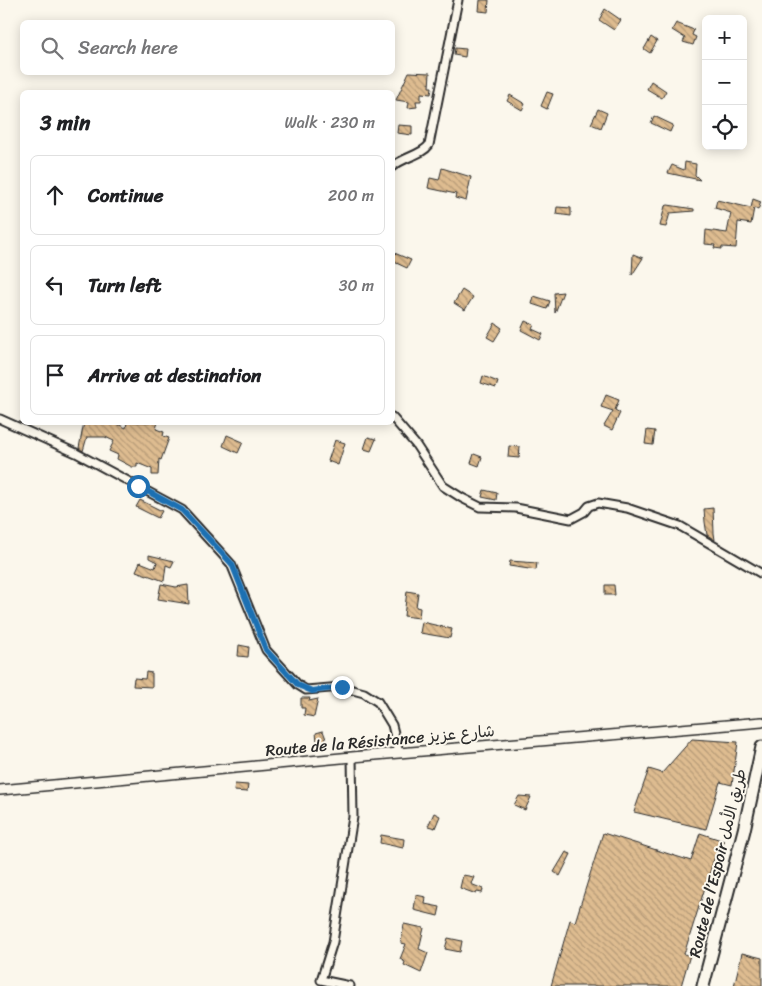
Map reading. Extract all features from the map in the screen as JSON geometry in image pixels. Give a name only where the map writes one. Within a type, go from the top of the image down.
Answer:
[{"type":"highway","name":"Route de l’Espoir طريق الأمل","points":[[703,986],[744,830],[762,747]]},
{"type":"street","points":[[395,165],[412,154],[426,149],[429,144],[458,0]]},
{"type":"street","points":[[0,419],[76,452],[182,510],[232,564],[266,650],[298,685],[306,690],[342,687],[364,693],[378,702],[392,725],[399,752]]},
{"type":"street","points":[[395,421],[416,446],[443,486],[480,507],[516,508],[571,519],[584,512],[589,506],[598,503],[627,508],[680,526],[762,574]]},
{"type":"street","name":"Route de la Résistance شارع عزيز","points":[[0,790],[352,756],[762,722]]},
{"type":"street","points":[[350,986],[321,980],[333,942],[353,817],[352,756]]},
{"type":"building","points":[[480,0],[489,0],[488,12],[479,11]]},
{"type":"building","points":[[605,9],[621,20],[614,30],[599,20]]},
{"type":"building","points":[[676,23],[694,30],[692,35],[696,37],[693,45],[683,42],[685,38],[672,30]]},
{"type":"building","points":[[651,37],[657,41],[650,53],[644,49]]},
{"type":"building","points":[[455,48],[466,49],[465,57],[454,55]]},
{"type":"building","points":[[409,72],[430,73],[429,87],[432,87],[431,94],[421,93],[421,101],[416,101],[417,107],[408,108],[409,102],[396,100]]},
{"type":"building","points":[[651,81],[666,91],[662,98],[647,89]]},
{"type":"building","points":[[547,92],[553,94],[547,109],[541,106]]},
{"type":"building","points":[[510,95],[525,104],[522,110],[507,101]]},
{"type":"building","points":[[598,109],[607,113],[601,128],[591,124]]},
{"type":"building","points":[[654,116],[673,125],[670,132],[651,123]]},
{"type":"building","points":[[398,125],[412,126],[412,135],[397,133]]},
{"type":"building","points":[[685,162],[696,164],[695,175],[700,180],[668,173],[672,165],[684,170]]},
{"type":"building","points":[[442,168],[471,177],[466,201],[455,198],[456,194],[428,188],[430,178],[439,180]]},
{"type":"building","points":[[753,199],[761,202],[758,210],[754,208],[751,224],[738,222],[736,248],[714,248],[715,245],[705,244],[706,230],[727,233],[731,213],[715,208],[717,200],[751,208]]},
{"type":"building","points":[[665,206],[694,209],[694,211],[670,213],[666,227],[660,226]]},
{"type":"building","points":[[557,207],[571,208],[571,216],[556,214]]},
{"type":"building","points":[[395,253],[411,260],[407,268],[395,262]]},
{"type":"building","points":[[633,254],[643,258],[632,275]]},
{"type":"building","points":[[462,290],[473,297],[465,310],[454,303]]},
{"type":"building","points":[[563,292],[555,313],[554,293]]},
{"type":"building","points":[[534,296],[550,301],[547,309],[532,304]]},
{"type":"building","points":[[525,321],[534,325],[532,329],[543,334],[540,340],[521,330]]},
{"type":"building","points":[[495,323],[502,328],[494,341],[487,337]]},
{"type":"building","points":[[483,376],[498,382],[496,388],[481,383]]},
{"type":"building","points":[[606,395],[619,400],[615,410],[620,413],[612,430],[604,426],[613,411],[601,407]]},
{"type":"building","points":[[83,425],[120,425],[126,428],[126,425],[157,425],[156,429],[164,432],[163,436],[169,438],[161,460],[159,459],[158,475],[152,475],[152,469],[137,463],[137,467],[132,467],[117,459],[118,455],[109,451],[114,441],[105,437],[87,437],[83,451],[79,448]]},
{"type":"building","points":[[647,430],[655,431],[653,445],[645,444]]},
{"type":"building","points":[[227,435],[243,442],[238,453],[223,446]]},
{"type":"building","points":[[368,437],[376,439],[371,451],[364,449]]},
{"type":"building","points":[[335,440],[345,443],[338,465],[328,461]]},
{"type":"building","points":[[509,446],[520,447],[519,458],[508,457]]},
{"type":"building","points":[[474,454],[482,457],[479,466],[471,463]]},
{"type":"building","points":[[484,490],[497,493],[496,500],[482,497]]},
{"type":"building","points":[[140,500],[162,511],[158,518],[136,507]]},
{"type":"building","points":[[713,508],[715,540],[707,535],[704,509]]},
{"type":"building","points":[[149,555],[174,561],[171,567],[166,565],[164,581],[136,571],[140,562],[155,568],[157,562],[149,558]]},
{"type":"building","points":[[510,561],[537,563],[536,570],[509,566]]},
{"type":"building","points":[[161,584],[176,587],[188,585],[189,604],[158,599]]},
{"type":"building","points":[[605,585],[614,585],[615,595],[605,595]]},
{"type":"building","points":[[407,591],[418,593],[416,607],[420,608],[419,618],[404,616]]},
{"type":"building","points":[[422,622],[452,629],[450,638],[420,633]]},
{"type":"building","points":[[239,645],[249,647],[248,657],[238,656]]},
{"type":"building","points":[[146,672],[152,673],[152,687],[133,686],[134,678],[145,679]]},
{"type":"building","points":[[301,698],[310,698],[309,701],[318,699],[314,717],[304,715],[305,708],[301,708]]},
{"type":"building","points":[[323,731],[328,744],[318,747],[316,733]]},
{"type":"building","points":[[692,739],[738,742],[732,785],[720,782],[706,829],[634,812],[649,769],[662,773]]},
{"type":"building","points":[[235,784],[248,785],[247,792],[234,791]]},
{"type":"building","points":[[519,796],[531,797],[525,810],[514,805]]},
{"type":"building","points":[[434,813],[440,816],[435,828],[428,826]]},
{"type":"building","points":[[603,833],[691,861],[700,833],[724,841],[718,857],[715,856],[684,954],[690,955],[681,986],[551,986],[570,920],[575,922]]},
{"type":"building","points":[[381,835],[404,839],[403,848],[380,843]]},
{"type":"building","points":[[566,852],[571,854],[560,876],[554,872]]},
{"type":"building","points":[[463,875],[474,877],[471,884],[483,889],[482,893],[477,892],[476,894],[460,888]]},
{"type":"building","points":[[416,895],[426,897],[425,904],[440,907],[438,916],[414,910]]},
{"type":"building","points":[[404,924],[424,928],[419,949],[428,953],[421,973],[404,965],[405,962],[400,959],[406,944],[401,943]]},
{"type":"building","points":[[448,938],[462,941],[460,952],[445,949]]},
{"type":"building","points":[[742,953],[762,958],[762,986],[734,986]]},
{"type":"route","points":[[138,486],[182,510],[232,564],[266,650],[298,685],[312,691],[342,687]]}]
